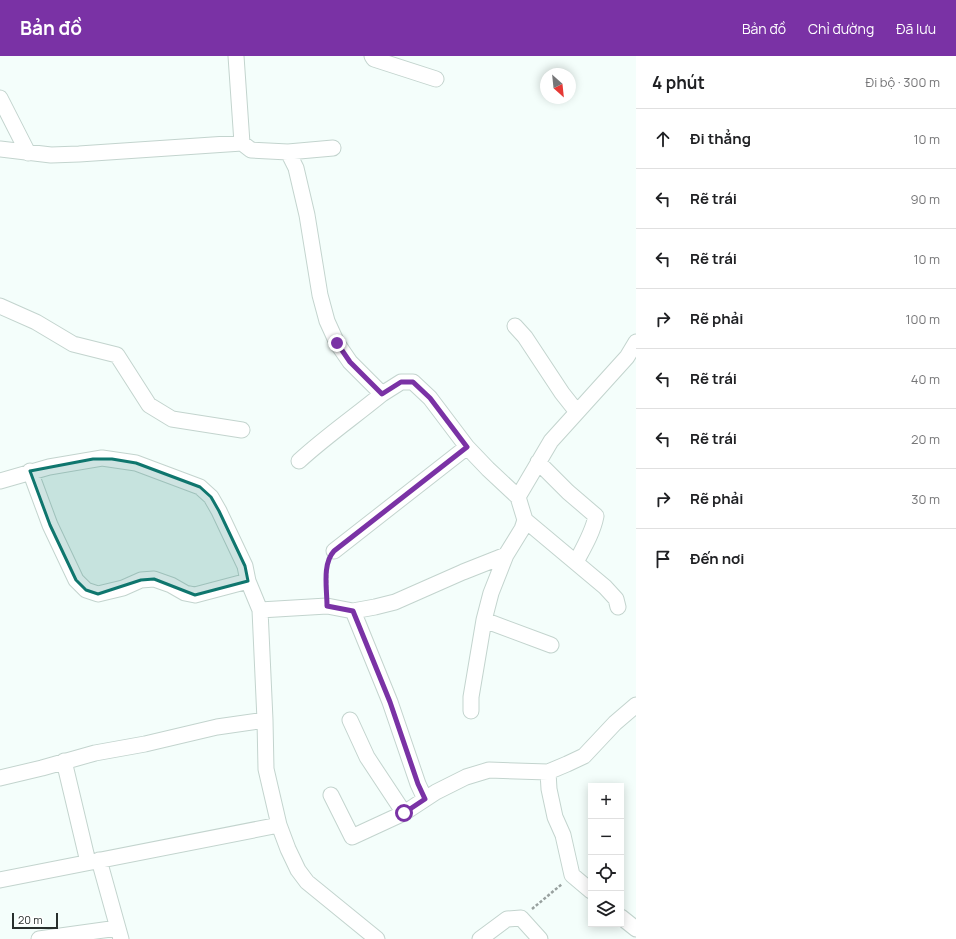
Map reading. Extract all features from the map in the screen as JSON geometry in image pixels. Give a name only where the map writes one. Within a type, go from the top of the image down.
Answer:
[{"type":"street","points":[[236,56],[242,143]]},
{"type":"street","points":[[372,56],[374,59],[436,79]]},
{"type":"street","points":[[0,98],[28,153]]},
{"type":"street","points":[[0,149],[51,155],[242,143],[251,150],[288,152],[333,148]]},
{"type":"street","points":[[288,152],[296,168],[327,321],[337,343],[350,362],[382,394]]},
{"type":"street","points":[[0,306],[36,322],[73,344],[117,355],[149,405],[172,419],[242,430]]},
{"type":"street","points":[[515,326],[525,337],[562,393],[577,412]]},
{"type":"street","points":[[518,497],[551,441],[627,357],[636,342]]},
{"type":"street","points":[[299,461],[336,429],[382,394],[401,382],[413,382],[430,398],[467,447],[518,497],[525,520],[605,587],[616,599],[618,607]]},
{"type":"street","points":[[334,551],[467,447]]},
{"type":"street","points":[[0,481],[17,477],[30,471],[93,458],[112,459],[136,463],[200,487],[211,497],[245,566],[248,581],[260,610],[266,769],[279,825],[291,856],[306,882],[377,939]]},
{"type":"street","points":[[538,462],[568,492],[596,516],[595,524],[576,562]]},
{"type":"street","points":[[30,471],[50,526],[76,580],[86,590],[98,594],[122,588],[142,580],[154,579],[171,585],[185,593],[195,595],[248,581]]},
{"type":"street","points":[[471,711],[471,697],[484,620],[491,593],[506,555],[522,529],[525,520]]},
{"type":"street","points":[[260,610],[327,606],[353,611],[395,602],[506,555]]},
{"type":"street","points":[[353,611],[390,702],[418,784],[425,799]]},
{"type":"street","points":[[484,620],[551,644]]},
{"type":"street","points":[[331,795],[352,837],[404,813],[436,792],[466,777],[489,770],[548,772],[584,756],[615,723],[636,705]]},
{"type":"street","points":[[0,778],[95,752],[146,744],[216,727],[265,720]]},
{"type":"street","points":[[350,720],[367,757],[404,813]]},
{"type":"street","points":[[39,939],[120,933],[94,861],[64,761]]},
{"type":"street","points":[[548,772],[549,789],[555,817],[562,835],[572,875],[588,888]]},
{"type":"street","points":[[0,880],[279,825]]},
{"type":"street","points":[[480,939],[507,919],[521,918],[540,939]]},
{"type":"street","points":[[624,919],[636,929]]},
{"type":"path","points":[[327,606],[326,569],[329,556],[334,551]]},
{"type":"path","points":[[521,918],[572,875]]},
{"type":"highlighted area","points":[[93,459],[112,459],[136,463],[200,487],[211,497],[219,511],[245,566],[248,581],[195,595],[154,579],[141,580],[98,594],[86,590],[76,580],[50,525],[30,471]]},
{"type":"route","points":[[337,343],[350,362],[382,394],[401,382],[407,381],[413,382],[422,389],[467,447],[334,551],[329,556],[326,569],[327,606],[353,611],[390,702],[418,784],[425,799],[404,813]]}]
